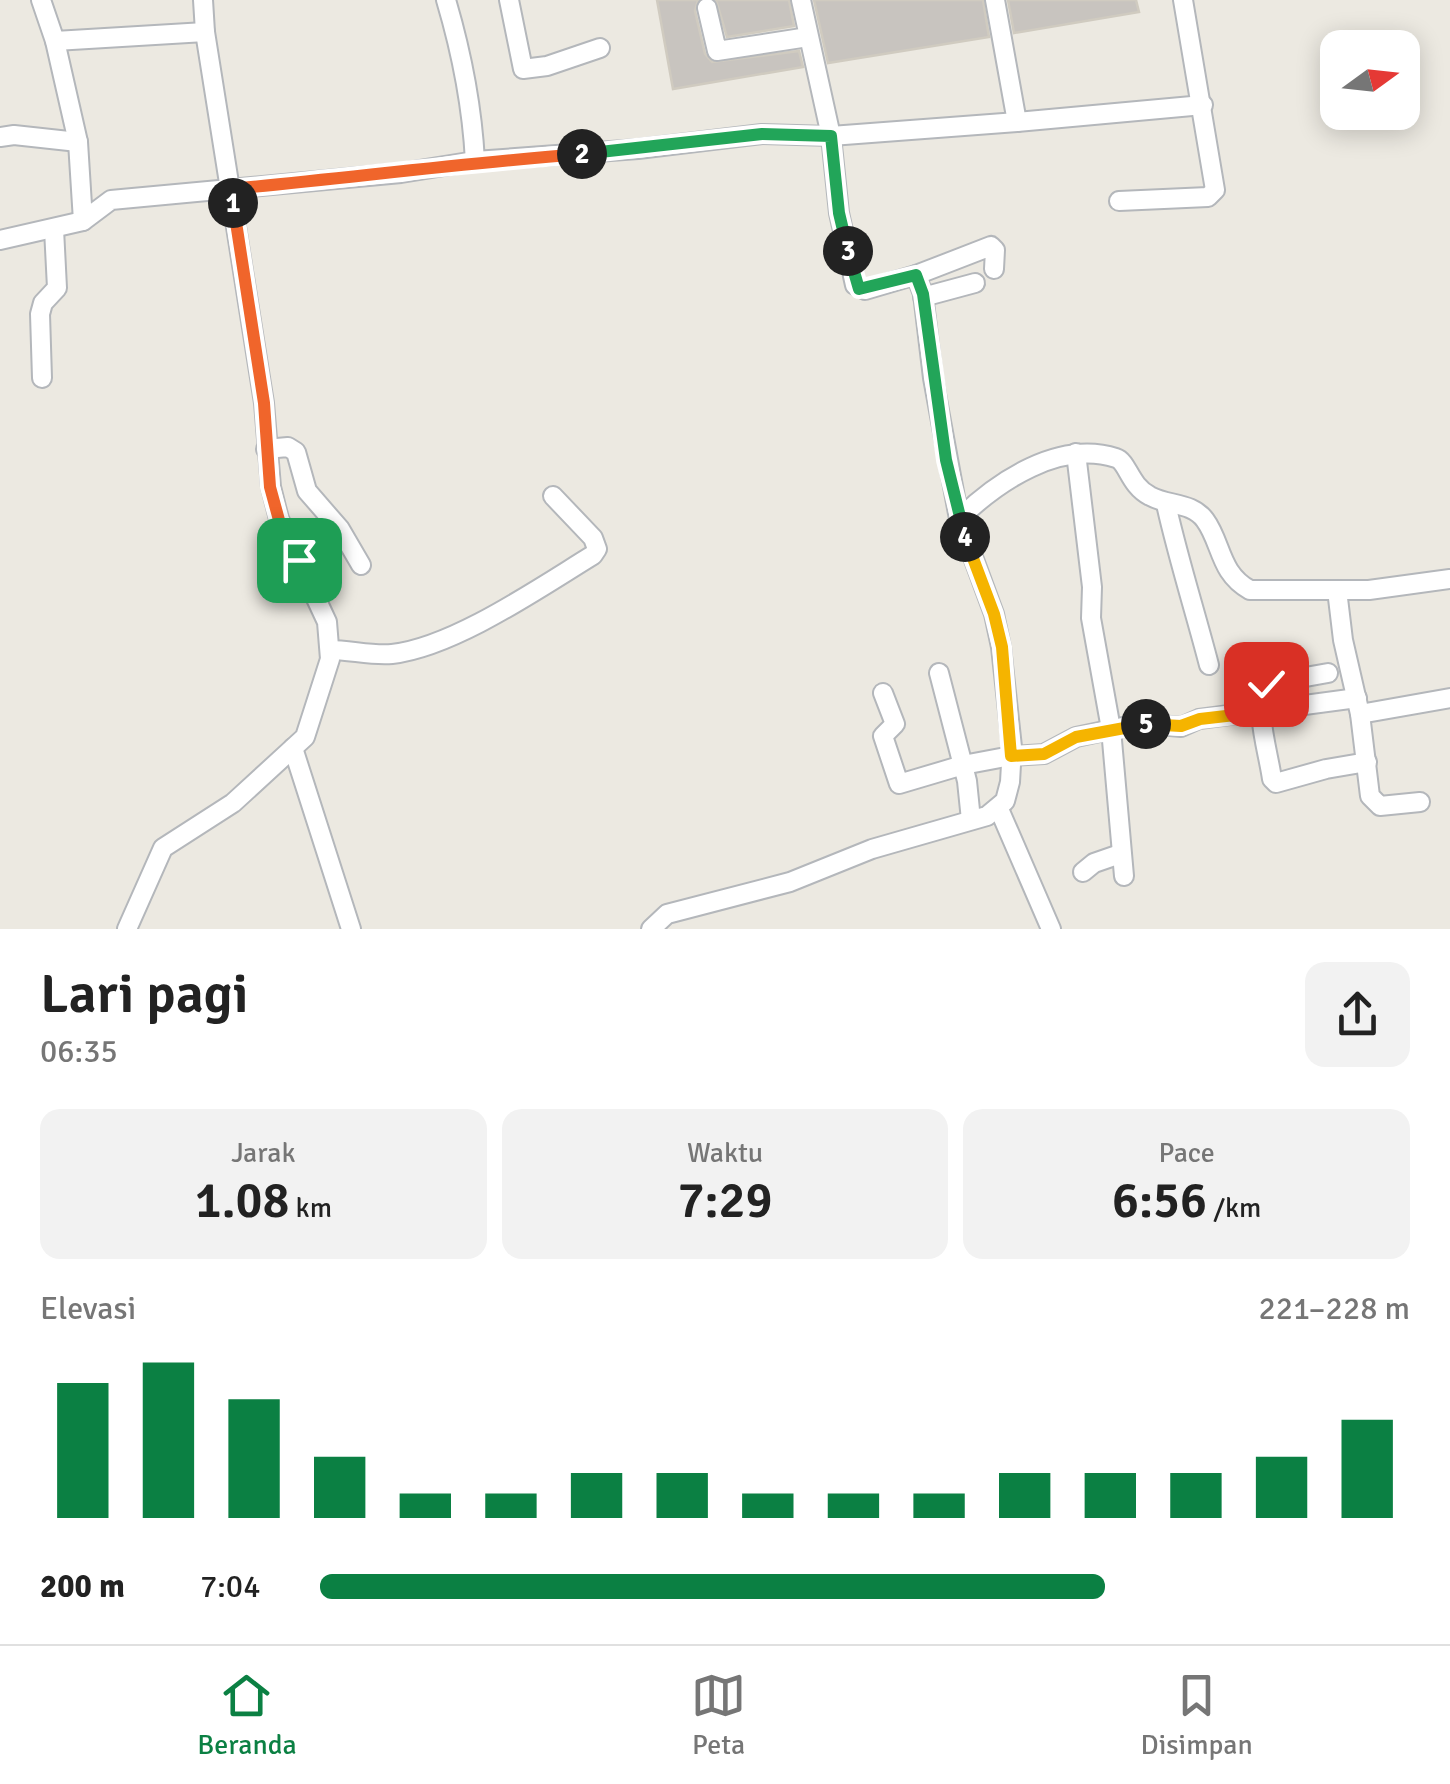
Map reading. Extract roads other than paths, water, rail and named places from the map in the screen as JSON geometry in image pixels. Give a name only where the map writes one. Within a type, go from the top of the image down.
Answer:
[{"type":"street","points":[[42,0],[78,142],[83,221]]},
{"type":"street","points":[[127,929],[163,848],[234,803],[299,742],[330,655],[327,622],[279,520],[203,0]]},
{"type":"street","points":[[446,0],[464,59],[474,161]]},
{"type":"street","points":[[509,0],[523,69],[547,66],[600,48]]},
{"type":"street","points":[[801,0],[831,136],[839,213],[856,284],[864,290],[991,246],[995,250],[994,269]]},
{"type":"street","points":[[995,0],[1017,122]]},
{"type":"street","points":[[1119,201],[1201,198],[1214,194],[1184,0]]},
{"type":"street","points":[[707,8],[717,51],[808,37]]},
{"type":"street","points":[[55,41],[205,32]]},
{"type":"street","points":[[0,240],[83,221],[111,200],[401,173],[474,161],[638,150],[762,134],[831,136],[1203,105]]},
{"type":"street","points":[[0,137],[78,142]]},
{"type":"street","points":[[42,378],[40,314],[44,302],[57,288],[54,229]]},
{"type":"street","points":[[652,929],[667,914],[790,882],[872,850],[971,820],[999,809],[1006,801],[1011,756],[998,631],[959,520],[916,275]]},
{"type":"street","points":[[924,304],[974,283]]},
{"type":"street","points":[[266,449],[288,447],[296,452],[308,491],[340,530],[360,566]]},
{"type":"street","points":[[959,520],[1010,478],[1036,464],[1076,454],[1118,458],[1128,469],[1133,484],[1166,504],[1186,506],[1203,518],[1221,558],[1250,590],[1369,590],[1450,580]]},
{"type":"street","points":[[1076,454],[1092,587],[1091,618],[1111,730],[1124,876]]},
{"type":"street","points":[[330,655],[391,654],[437,641],[593,556],[598,549],[593,538],[553,496]]},
{"type":"street","points":[[1166,504],[1170,531],[1184,567],[1209,665]]},
{"type":"street","points":[[1337,590],[1373,802],[1380,806],[1420,802]]},
{"type":"street","points":[[939,673],[963,766],[971,820]]},
{"type":"street","points":[[1328,673],[1266,684],[1261,712],[1272,778],[1276,783],[1367,762]]},
{"type":"street","points":[[883,693],[895,724],[883,736],[899,784],[1011,756],[1044,754],[1076,737],[1148,724],[1181,726],[1200,719],[1261,712],[1450,698]]},
{"type":"street","points":[[299,742],[351,929]]},
{"type":"street","points":[[999,809],[1051,929]]},
{"type":"street","points":[[1083,872],[1094,863],[1120,854]]}]
